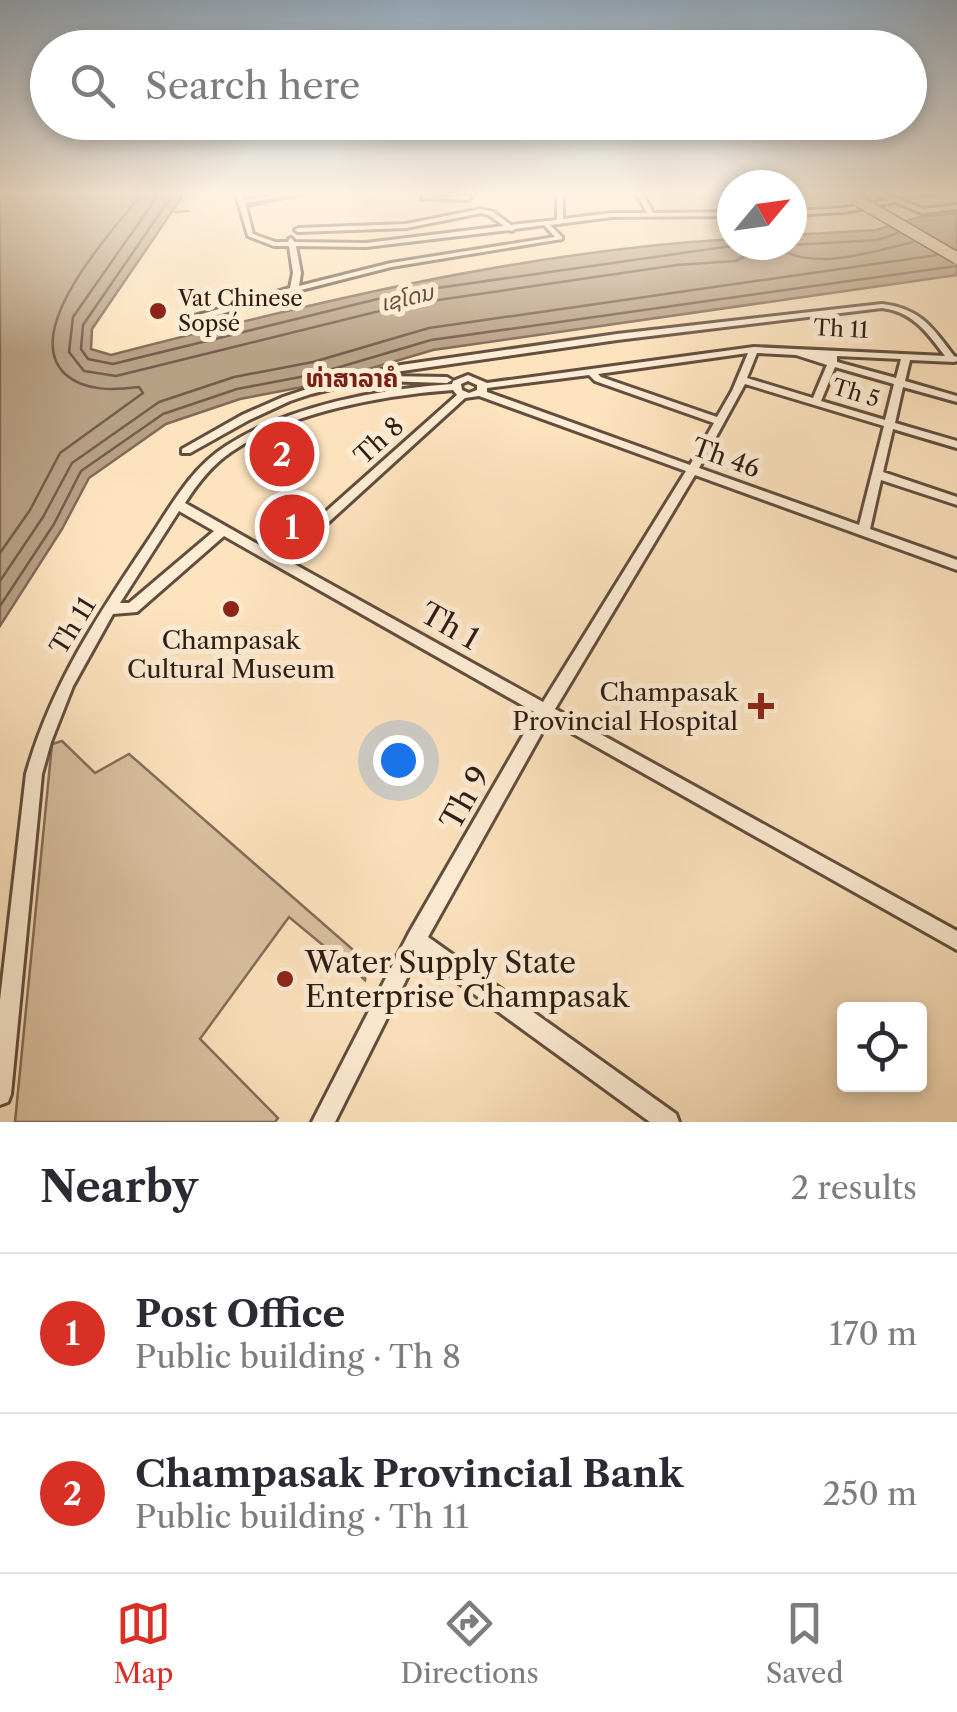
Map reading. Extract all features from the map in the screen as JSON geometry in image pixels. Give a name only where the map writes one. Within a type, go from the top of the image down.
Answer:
[{"type":"street","points":[[291,246],[297,273],[294,289]]},
{"type":"street","points":[[198,318],[294,289],[406,262],[506,246]]},
{"type":"street","points":[[186,451],[296,394],[401,368],[635,334],[894,306],[922,318],[954,359]]},
{"type":"street","points":[[783,349],[957,399]]},
{"type":"street","name":"Th 11","points":[[0,1094],[34,774],[43,736],[65,682],[109,609],[208,465],[271,427],[415,388],[482,389],[754,350],[954,359]]},
{"type":"street","name":"Th 9","points":[[323,1122],[416,940],[545,712],[693,469],[743,380],[754,350]]},
{"type":"street","points":[[816,402],[837,352]]},
{"type":"street","points":[[863,531],[906,356]]},
{"type":"street","points":[[592,373],[598,379],[719,421]]},
{"type":"street","points":[[345,383],[426,378],[459,388],[473,379],[482,389]]},
{"type":"street","name":"Th 5","points":[[743,380],[957,445]]},
{"type":"street","name":"Th 8","points":[[279,560],[459,388]]},
{"type":"street","name":"Th 46","points":[[482,389],[957,564]]},
{"type":"street","points":[[879,475],[957,501]]},
{"type":"street","name":"Th 1","points":[[178,505],[957,941]]},
{"type":"street","points":[[109,609],[132,608],[224,530]]},
{"type":"street","points":[[416,940],[668,1122]]},
{"type":"shaded area","points":[[62,741],[95,773],[129,754],[367,962],[365,980],[289,917],[200,1039],[278,1118],[275,1122],[15,1122],[52,744]]},
{"type":"water","name":"ເຊໂດນ","points":[[0,246],[148,246],[92,329],[91,349],[111,355],[341,298],[574,255],[650,246],[717,246],[717,260],[807,260],[807,246],[957,246],[957,275],[433,350],[318,384],[240,399],[166,424],[89,478],[62,529],[0,626]]},
{"type":"place","name":"Vat Chinese Sopsé","points":[[158,311]]},
{"type":"place","name":"Champasak Provincial Bank","points":[[282,454]]},
{"type":"place","name":"Post Office","points":[[292,527]]},
{"type":"place","name":"Champasak Cultural Museum","points":[[231,609]]},
{"type":"place","name":"Champasak Provincial Hospital","points":[[761,706]]},
{"type":"place","name":"Water Supply State Enterprise Champasak","points":[[285,979]]},
{"type":"district","name":"ທ່າສາລາຄໍ","points":[[352,378]]}]
